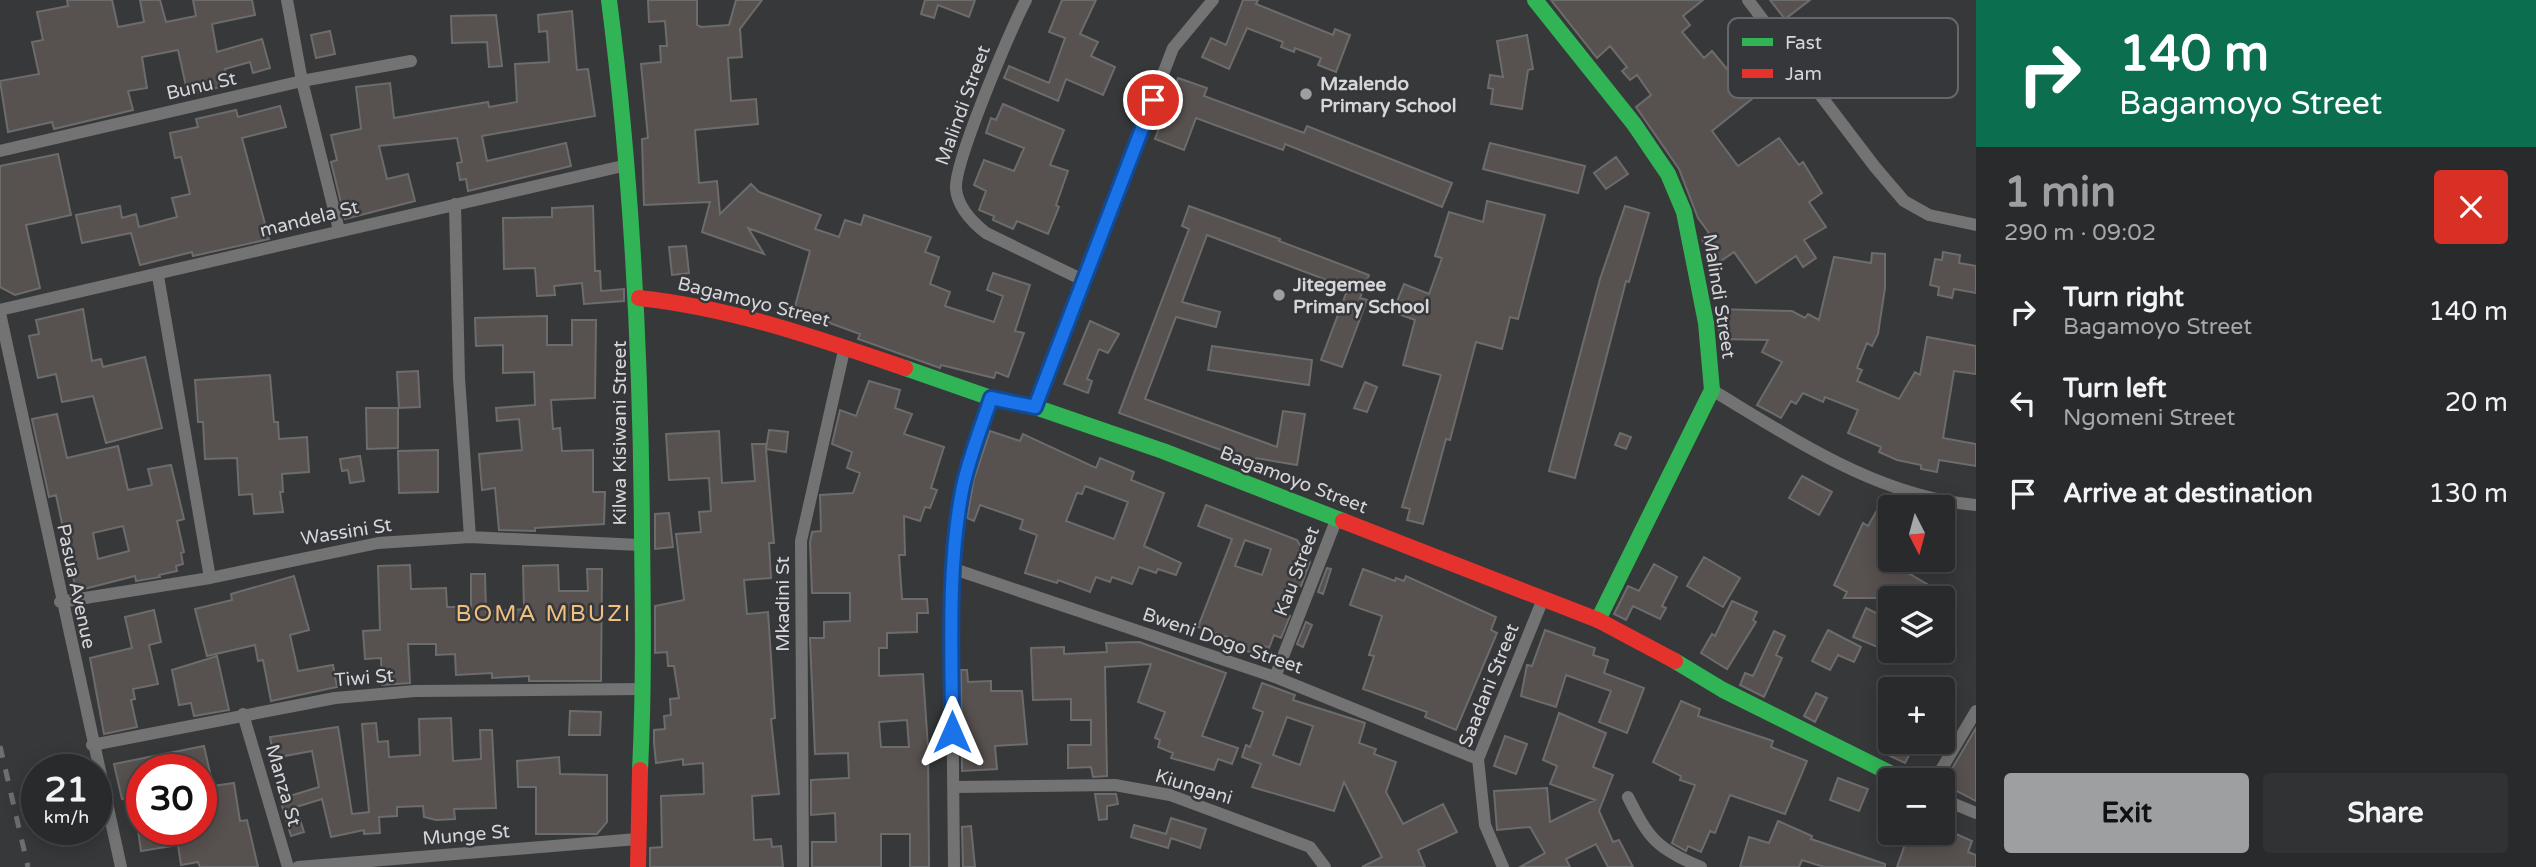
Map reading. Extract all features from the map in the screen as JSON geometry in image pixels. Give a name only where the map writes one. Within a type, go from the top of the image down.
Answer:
[{"type":"street","points":[[287,0],[302,81],[339,230]]},
{"type":"street","name":"Kilwa Kisiwani Street","points":[[610,0],[621,82],[639,298],[643,690],[638,867]]},
{"type":"street","name":"Malindi Street","points":[[1026,0],[992,79],[959,172],[956,188],[961,205],[973,223],[986,233],[1085,281]]},
{"type":"street","points":[[1035,407],[1173,48],[1213,0]]},
{"type":"street","name":"Malindi Street","points":[[1535,0],[1634,124],[1668,174],[1684,212],[1689,232],[1706,323],[1712,390]]},
{"type":"street","points":[[1748,0],[1762,18]]},
{"type":"street","name":"Bunu St","points":[[0,151],[302,81],[411,61]]},
{"type":"street","points":[[1822,98],[1874,167],[1904,201],[1929,215],[1976,225]]},
{"type":"street","name":"mandela St","points":[[0,312],[158,276],[339,230],[627,165]]},
{"type":"street","points":[[455,204],[459,378],[470,537]]},
{"type":"street","points":[[158,276],[210,578]]},
{"type":"street","name":"Bagamoyo Street","points":[[639,298],[724,312],[845,346],[991,398],[1035,407],[1163,451],[1598,620],[1648,645],[1724,690],[1880,768]]},
{"type":"street","name":"Pasua Avenue","points":[[0,312],[92,745],[121,867]]},
{"type":"street","name":"Mkadini St","points":[[803,867],[801,541],[845,346]]},
{"type":"street","points":[[1598,620],[1712,390],[1839,466],[1941,502],[1976,505]]},
{"type":"street","points":[[954,867],[951,568],[962,488],[991,398]]},
{"type":"street","name":"Kau Street","points":[[1275,677],[1337,518]]},
{"type":"street","name":"Wassini St","points":[[61,602],[210,578],[378,543],[470,537],[640,545]]},
{"type":"street","name":"Bweni Dogo Street","points":[[951,568],[1275,677],[1478,759]]},
{"type":"street","name":"Saadani Street","points":[[1503,867],[1485,825],[1478,759],[1543,599]]},
{"type":"street","name":"Tiwi St","points":[[92,745],[335,698],[415,691],[643,690]]},
{"type":"street","points":[[1942,768],[1976,711]]},
{"type":"street","name":"Manza St","points":[[243,714],[288,867]]},
{"type":"street","name":"Kiungani","points":[[953,787],[1115,785],[1170,795],[1310,847],[1325,867]]},
{"type":"street","points":[[1628,797],[1645,831],[1669,854],[1677,867]]},
{"type":"street","points":[[1955,804],[1976,813]]},
{"type":"street","name":"Munge St","points":[[298,867],[637,839]]},
{"type":"street","points":[[1669,854],[1701,867]]},
{"type":"building","points":[[67,0],[112,0],[118,27],[144,22],[140,0],[160,0],[166,22],[196,16],[193,0],[252,0],[255,15],[212,24],[217,52],[262,39],[270,68],[253,73],[250,62],[225,69],[228,85],[188,95],[178,50],[142,57],[147,88],[128,91],[133,110],[54,129],[52,122],[8,132],[0,81],[39,74],[32,42],[43,40],[37,12],[68,6]]},
{"type":"building","points":[[648,0],[697,0],[697,25],[701,27],[729,25],[736,0],[762,0],[740,29],[742,57],[728,58],[731,101],[756,99],[758,124],[695,130],[699,183],[717,181],[720,214],[751,184],[759,192],[821,215],[815,229],[839,237],[845,220],[861,225],[864,215],[931,237],[925,252],[939,257],[930,284],[950,292],[945,306],[994,322],[1003,296],[987,290],[993,273],[1030,285],[1015,331],[1024,333],[1008,377],[996,372],[994,378],[941,365],[940,368],[858,339],[860,334],[794,310],[810,251],[748,228],[764,254],[702,232],[710,202],[644,205],[642,139],[648,138],[641,64],[661,62],[660,46],[667,46],[665,21],[649,22]]},
{"type":"building","points":[[925,0],[975,0],[969,17],[938,5],[934,18],[921,14]]},
{"type":"building","points":[[1062,0],[1096,0],[1080,34],[1098,42],[1091,56],[1115,67],[1103,95],[1066,79],[1058,101],[1004,78],[1009,66],[1049,83],[1065,38],[1049,32]]},
{"type":"building","points":[[1243,0],[1258,0],[1256,4],[1333,35],[1335,29],[1350,35],[1336,72],[1318,65],[1321,58],[1295,48],[1294,52],[1281,47],[1283,42],[1247,28],[1229,69],[1202,57],[1211,38],[1226,45]]},
{"type":"building","points":[[1551,0],[1703,0],[1683,16],[1690,25],[1682,32],[1704,58],[1712,51],[1728,70],[1728,98],[1753,98],[1712,131],[1738,166],[1779,138],[1799,165],[1803,162],[1822,193],[1809,202],[1826,227],[1804,240],[1816,258],[1803,267],[1796,256],[1756,283],[1734,252],[1718,263],[1703,242],[1702,238],[1709,233],[1698,218],[1679,169],[1636,107],[1651,95],[1637,75],[1630,80],[1622,71],[1627,67],[1610,46],[1597,58]]},
{"type":"building","points":[[1770,0],[1810,0],[1786,18]]},
{"type":"building","points":[[572,11],[577,70],[588,69],[595,116],[482,136],[487,161],[566,143],[571,166],[468,191],[466,179],[460,180],[457,163],[462,162],[457,138],[379,146],[387,179],[408,174],[415,201],[345,219],[331,162],[337,160],[331,135],[361,129],[356,87],[390,83],[394,118],[488,102],[489,107],[517,102],[515,64],[549,62],[547,31],[539,32],[538,15]]},
{"type":"building","points":[[496,15],[502,66],[489,67],[487,42],[452,43],[451,16]]},
{"type":"building","points":[[330,31],[335,54],[316,58],[311,35]]},
{"type":"building","points":[[1527,35],[1533,69],[1528,70],[1522,109],[1491,104],[1493,89],[1488,88],[1490,75],[1503,77],[1497,41]]},
{"type":"building","points":[[1178,78],[1207,88],[1204,96],[1304,133],[1307,126],[1452,183],[1442,207],[1285,144],[1283,150],[1196,118],[1184,150],[1155,139]]},
{"type":"building","points":[[1003,104],[1064,130],[1050,165],[1068,171],[1056,205],[1059,207],[1048,234],[1017,221],[1013,229],[979,210],[986,191],[974,185],[984,160],[1014,171],[1024,148],[986,133],[991,118],[996,120]]},
{"type":"building","points":[[280,106],[286,127],[242,138],[269,239],[193,256],[192,252],[140,265],[131,233],[82,243],[76,215],[120,206],[122,218],[136,214],[139,227],[177,217],[172,198],[190,194],[181,157],[175,158],[170,133],[198,127],[196,119],[236,110],[238,117]]},
{"type":"building","points":[[1490,143],[1585,166],[1578,193],[1483,169]]},
{"type":"building","points":[[58,154],[71,215],[26,225],[40,288],[15,295],[0,287],[0,166]]},
{"type":"building","points":[[1616,157],[1628,174],[1606,189],[1594,173]]},
{"type":"building","points":[[1487,201],[1545,215],[1518,319],[1510,317],[1502,349],[1476,342],[1450,440],[1446,439],[1423,524],[1407,520],[1410,509],[1402,507],[1441,375],[1403,365],[1415,320],[1393,312],[1404,284],[1429,294],[1442,258],[1435,256],[1449,212],[1483,222]]},
{"type":"building","points":[[593,206],[595,271],[600,271],[601,291],[624,289],[624,301],[584,304],[582,283],[554,286],[555,295],[537,296],[535,268],[504,269],[503,218],[552,217],[552,208]]},
{"type":"building","points":[[1189,206],[1369,275],[1360,298],[1367,300],[1342,367],[1321,360],[1348,288],[1207,235],[1182,302],[1220,312],[1216,327],[1176,317],[1145,399],[1277,447],[1283,411],[1305,414],[1297,465],[1256,458],[1254,462],[1119,413],[1189,229],[1182,226]]},
{"type":"building","points":[[1625,206],[1649,213],[1629,282],[1626,281],[1575,478],[1549,471],[1600,279]]},
{"type":"building","points":[[686,246],[689,273],[672,275],[669,247]]},
{"type":"building","points":[[1943,252],[1960,255],[1959,263],[1976,266],[1976,293],[1954,289],[1952,298],[1938,295],[1939,287],[1930,285],[1935,259],[1942,260]]},
{"type":"building","points":[[1872,253],[1885,254],[1885,288],[1878,334],[1872,346],[1867,343],[1857,368],[1862,370],[1857,381],[1899,399],[1915,372],[1920,375],[1927,337],[1976,346],[1976,374],[1954,371],[1943,438],[1976,444],[1976,466],[1939,460],[1937,472],[1921,469],[1921,465],[1897,460],[1879,452],[1881,447],[1848,433],[1858,410],[1825,397],[1823,402],[1803,393],[1796,404],[1791,401],[1781,418],[1757,405],[1782,362],[1762,352],[1768,340],[1720,339],[1716,309],[1792,311],[1805,318],[1808,314],[1819,320],[1834,257],[1871,263]]},
{"type":"building","points":[[83,309],[92,361],[101,359],[103,367],[145,357],[162,428],[106,443],[93,396],[62,402],[56,374],[38,378],[29,336],[39,334],[36,320]]},
{"type":"building","points":[[547,316],[547,345],[572,345],[572,320],[596,320],[595,398],[551,400],[553,429],[560,428],[562,451],[593,450],[593,492],[605,492],[604,524],[535,528],[535,531],[499,530],[495,488],[482,490],[479,454],[522,450],[519,419],[497,421],[496,408],[535,405],[534,372],[503,373],[503,345],[476,346],[475,318]]},
{"type":"building","points":[[1090,321],[1119,334],[1108,353],[1099,349],[1087,379],[1092,381],[1088,393],[1064,384]]},
{"type":"building","points":[[1212,346],[1312,360],[1309,385],[1208,370]]},
{"type":"building","points":[[418,371],[420,407],[399,408],[397,372]]},
{"type":"building","points":[[270,375],[274,422],[278,422],[279,439],[307,437],[309,472],[282,474],[283,492],[280,492],[283,512],[254,514],[252,494],[239,495],[237,458],[205,459],[203,422],[198,422],[195,380]]},
{"type":"building","points":[[869,381],[900,390],[895,408],[912,414],[904,434],[944,447],[931,488],[937,490],[930,508],[925,507],[920,521],[904,516],[905,555],[899,555],[902,599],[927,599],[928,613],[917,613],[917,632],[887,633],[887,648],[879,648],[879,676],[923,674],[928,747],[929,867],[910,867],[910,834],[881,834],[881,867],[812,867],[812,842],[836,842],[835,813],[811,815],[811,780],[849,778],[848,753],[815,754],[810,638],[824,638],[824,622],[850,621],[850,593],[812,593],[810,542],[812,532],[821,531],[820,495],[853,493],[860,473],[847,468],[852,452],[832,444],[840,410],[856,416]],"holes":[[[907,720],[909,747],[881,747],[879,722]]]},
{"type":"building","points":[[1365,382],[1377,387],[1367,412],[1354,408]]},
{"type":"building","points":[[366,408],[398,408],[398,448],[367,449]]},
{"type":"building","points":[[57,414],[67,458],[118,446],[128,490],[152,485],[148,469],[171,465],[184,519],[177,521],[184,552],[181,553],[183,564],[176,566],[177,571],[136,581],[135,576],[76,591],[56,495],[49,497],[32,419]],"holes":[[[123,526],[129,551],[98,559],[93,533]]]},
{"type":"building","points":[[769,430],[788,432],[786,452],[766,449]]},
{"type":"building","points":[[719,431],[722,483],[755,481],[752,444],[766,444],[774,543],[769,543],[771,578],[744,580],[747,614],[768,612],[775,718],[771,719],[779,794],[752,796],[754,840],[771,839],[772,847],[781,846],[783,867],[650,867],[650,848],[662,847],[661,796],[704,794],[703,763],[683,765],[683,759],[656,763],[654,730],[665,729],[664,716],[671,715],[670,699],[679,698],[674,666],[668,666],[667,652],[655,653],[655,606],[684,600],[676,534],[701,532],[699,512],[711,511],[709,478],[669,480],[666,434]]},
{"type":"building","points":[[990,431],[1020,441],[1023,434],[1096,468],[1100,458],[1134,472],[1131,480],[1164,493],[1144,546],[1181,563],[1176,575],[1158,569],[1156,573],[1139,567],[1132,584],[1112,577],[1110,582],[1096,577],[1090,592],[1058,580],[1057,583],[1025,573],[1037,535],[1020,529],[1023,520],[980,505],[974,521],[967,518],[974,479]],"holes":[[[1085,486],[1128,502],[1114,539],[1066,521],[1077,493],[1082,494]]]},
{"type":"building","points":[[1620,433],[1631,437],[1626,449],[1615,445]]},
{"type":"building","points":[[438,450],[438,492],[399,493],[398,451]]},
{"type":"building","points":[[360,456],[364,481],[350,483],[348,470],[342,471],[340,459]]},
{"type":"building","points":[[1802,476],[1832,492],[1819,515],[1789,498]]},
{"type":"building","points":[[1206,505],[1297,540],[1310,562],[1301,586],[1295,584],[1284,613],[1290,616],[1281,638],[1274,635],[1269,648],[1259,644],[1255,654],[1233,646],[1236,640],[1198,627],[1232,539],[1198,526]],"holes":[[[1245,540],[1271,549],[1262,575],[1235,566]]]},
{"type":"building","points":[[1878,508],[1878,572],[1907,572],[1930,586],[1878,586],[1878,598],[1844,598],[1847,592],[1834,585],[1863,523],[1868,526]]},
{"type":"building","points":[[669,513],[673,547],[655,549],[655,514]]},
{"type":"building","points":[[1704,557],[1740,578],[1723,607],[1687,586]]},
{"type":"building","points":[[1654,564],[1677,577],[1662,606],[1666,608],[1660,619],[1633,606],[1626,620],[1614,614],[1628,586],[1639,591]]},
{"type":"building","points":[[410,565],[411,589],[446,588],[447,607],[471,607],[471,574],[485,574],[486,612],[524,609],[523,566],[558,565],[559,591],[588,591],[587,569],[602,569],[601,681],[529,681],[529,676],[492,678],[492,673],[456,675],[455,654],[436,655],[436,644],[408,644],[410,683],[382,685],[381,658],[365,659],[363,631],[380,630],[378,566]]},
{"type":"building","points":[[1327,568],[1331,569],[1323,594],[1318,592]]},
{"type":"building","points":[[1363,569],[1395,581],[1396,578],[1404,581],[1406,576],[1496,617],[1491,630],[1497,633],[1456,730],[1425,717],[1427,712],[1363,689],[1374,656],[1369,655],[1382,616],[1350,605]]},
{"type":"building","points":[[294,576],[309,630],[290,635],[298,671],[333,665],[337,687],[271,701],[263,660],[258,661],[255,645],[207,656],[195,609],[232,600],[231,594]]},
{"type":"building","points":[[1732,601],[1757,612],[1753,620],[1756,622],[1727,669],[1701,653],[1712,634],[1715,636]]},
{"type":"building","points":[[1866,608],[1878,614],[1878,647],[1853,637]]},
{"type":"building","points":[[154,610],[161,642],[149,645],[158,684],[133,689],[135,699],[131,700],[137,727],[104,734],[90,658],[132,648],[125,617]]},
{"type":"building","points":[[1306,622],[1312,625],[1303,647],[1297,644]]},
{"type":"building","points":[[1545,630],[1595,648],[1593,655],[1608,660],[1604,673],[1644,688],[1627,733],[1599,722],[1611,691],[1566,675],[1556,707],[1521,696],[1527,665],[1532,666]]},
{"type":"building","points":[[1828,630],[1861,647],[1854,662],[1838,655],[1830,670],[1812,661]]},
{"type":"building","points":[[1774,631],[1785,636],[1776,655],[1782,658],[1764,697],[1740,685],[1745,673],[1753,676]]},
{"type":"building","points":[[1139,642],[1226,673],[1202,736],[1238,748],[1232,764],[1218,759],[1214,770],[1171,758],[1173,753],[1158,747],[1160,740],[1155,738],[1165,712],[1138,702],[1151,664],[1105,667],[1107,776],[1093,777],[1091,767],[1068,768],[1068,745],[1091,745],[1091,720],[1071,720],[1071,699],[1033,700],[1031,648],[1064,647],[1064,654],[1107,652],[1106,643]]},
{"type":"building","points":[[217,656],[229,710],[194,716],[191,703],[179,705],[172,670]]},
{"type":"building","points":[[961,670],[967,670],[968,682],[991,681],[991,691],[1022,691],[1027,744],[995,746],[997,769],[962,771]]},
{"type":"building","points":[[1262,683],[1295,695],[1293,700],[1365,723],[1359,743],[1376,749],[1374,754],[1396,762],[1386,792],[1403,824],[1443,804],[1457,832],[1418,850],[1425,867],[1362,867],[1382,857],[1344,782],[1334,811],[1252,787],[1261,764],[1242,757],[1246,745],[1250,747],[1263,712],[1253,708]],"holes":[[[1287,717],[1313,726],[1300,765],[1273,755]]]},
{"type":"building","points":[[1816,693],[1827,698],[1815,722],[1804,716]]},
{"type":"building","points":[[1681,701],[1700,709],[1698,716],[1773,741],[1771,747],[1807,761],[1785,814],[1730,795],[1715,833],[1710,831],[1701,852],[1688,846],[1686,851],[1672,843],[1695,785],[1680,780],[1681,776],[1653,762]]},
{"type":"building","points":[[570,711],[601,712],[600,735],[569,735]]},
{"type":"building","points":[[1559,713],[1606,733],[1593,767],[1613,775],[1599,811],[1613,842],[1619,840],[1633,867],[1608,867],[1596,844],[1566,859],[1570,867],[1520,867],[1545,853],[1530,827],[1497,830],[1494,791],[1547,788],[1550,822],[1595,800],[1550,784],[1557,766],[1543,760]]},
{"type":"building","points":[[451,718],[453,761],[481,759],[480,730],[492,730],[496,808],[454,809],[455,819],[436,820],[424,817],[423,806],[397,807],[397,816],[379,817],[380,833],[364,834],[364,830],[331,837],[322,799],[296,807],[304,832],[291,836],[280,799],[319,787],[312,751],[274,758],[270,737],[338,727],[352,814],[369,812],[362,724],[376,723],[378,742],[388,741],[389,757],[420,755],[419,719]]},
{"type":"building","points":[[1976,728],[1976,801],[1955,790],[1955,768],[1952,768]]},
{"type":"building","points":[[1505,736],[1527,744],[1516,774],[1494,766]]},
{"type":"building","points":[[204,746],[206,754],[164,754]]},
{"type":"building","points":[[1886,754],[1910,754],[1905,763]]},
{"type":"building","points":[[559,757],[560,774],[607,775],[607,822],[597,834],[536,834],[536,787],[518,787],[517,761]]},
{"type":"building","points":[[126,762],[126,798],[122,799],[114,764]]},
{"type":"building","points":[[1838,778],[1868,789],[1859,811],[1830,800]]},
{"type":"building","points":[[234,783],[240,821],[247,820],[258,867],[200,867],[198,862],[181,865],[178,845],[217,845],[217,785]]},
{"type":"building","points":[[1095,794],[1116,794],[1118,804],[1107,806],[1107,819],[1099,820]]},
{"type":"building","points":[[1171,818],[1206,829],[1200,848],[1171,838],[1168,848],[1131,837],[1134,825],[1166,834]]},
{"type":"building","points":[[1778,821],[1812,836],[1811,839],[1885,864],[1885,867],[1824,867],[1802,860],[1799,867],[1740,867],[1749,837],[1769,843]]},
{"type":"building","points":[[971,826],[975,867],[963,867],[962,827]]},
{"type":"building","points":[[1955,833],[1972,841],[1968,852],[1976,855],[1976,867],[1897,867],[1905,845],[1955,845]]},
{"type":"building","points":[[140,845],[178,845],[141,851]]},
{"type":"railway","points":[[0,746],[28,867]]},
{"type":"traffic: fast","points":[[609,0],[624,134],[637,334],[643,624],[640,770]]},
{"type":"traffic: fast","points":[[1535,0],[1634,124],[1668,174],[1684,212],[1706,323],[1712,390],[1598,620]]},
{"type":"traffic: fast","points":[[905,368],[991,398],[1035,407],[1163,451],[1343,521]]},
{"type":"traffic: fast","points":[[1675,661],[1723,690],[1880,768]]},
{"type":"traffic: jam","points":[[639,298],[741,317],[807,335],[905,368]]},
{"type":"traffic: jam","points":[[1343,521],[1598,620],[1675,661]]},
{"type":"traffic: jam","points":[[638,867],[640,770]]},
{"type":"place","name":"Mzalendo Primary School","points":[[1306,94]]},
{"type":"place","name":"Jitegemee Primary School","points":[[1279,295]]},
{"type":"district","name":"BOMA MBUZI","points":[[544,613]]},
{"type":"route","points":[[952,732],[951,568],[962,488],[991,398],[1035,407],[1153,100]]}]
